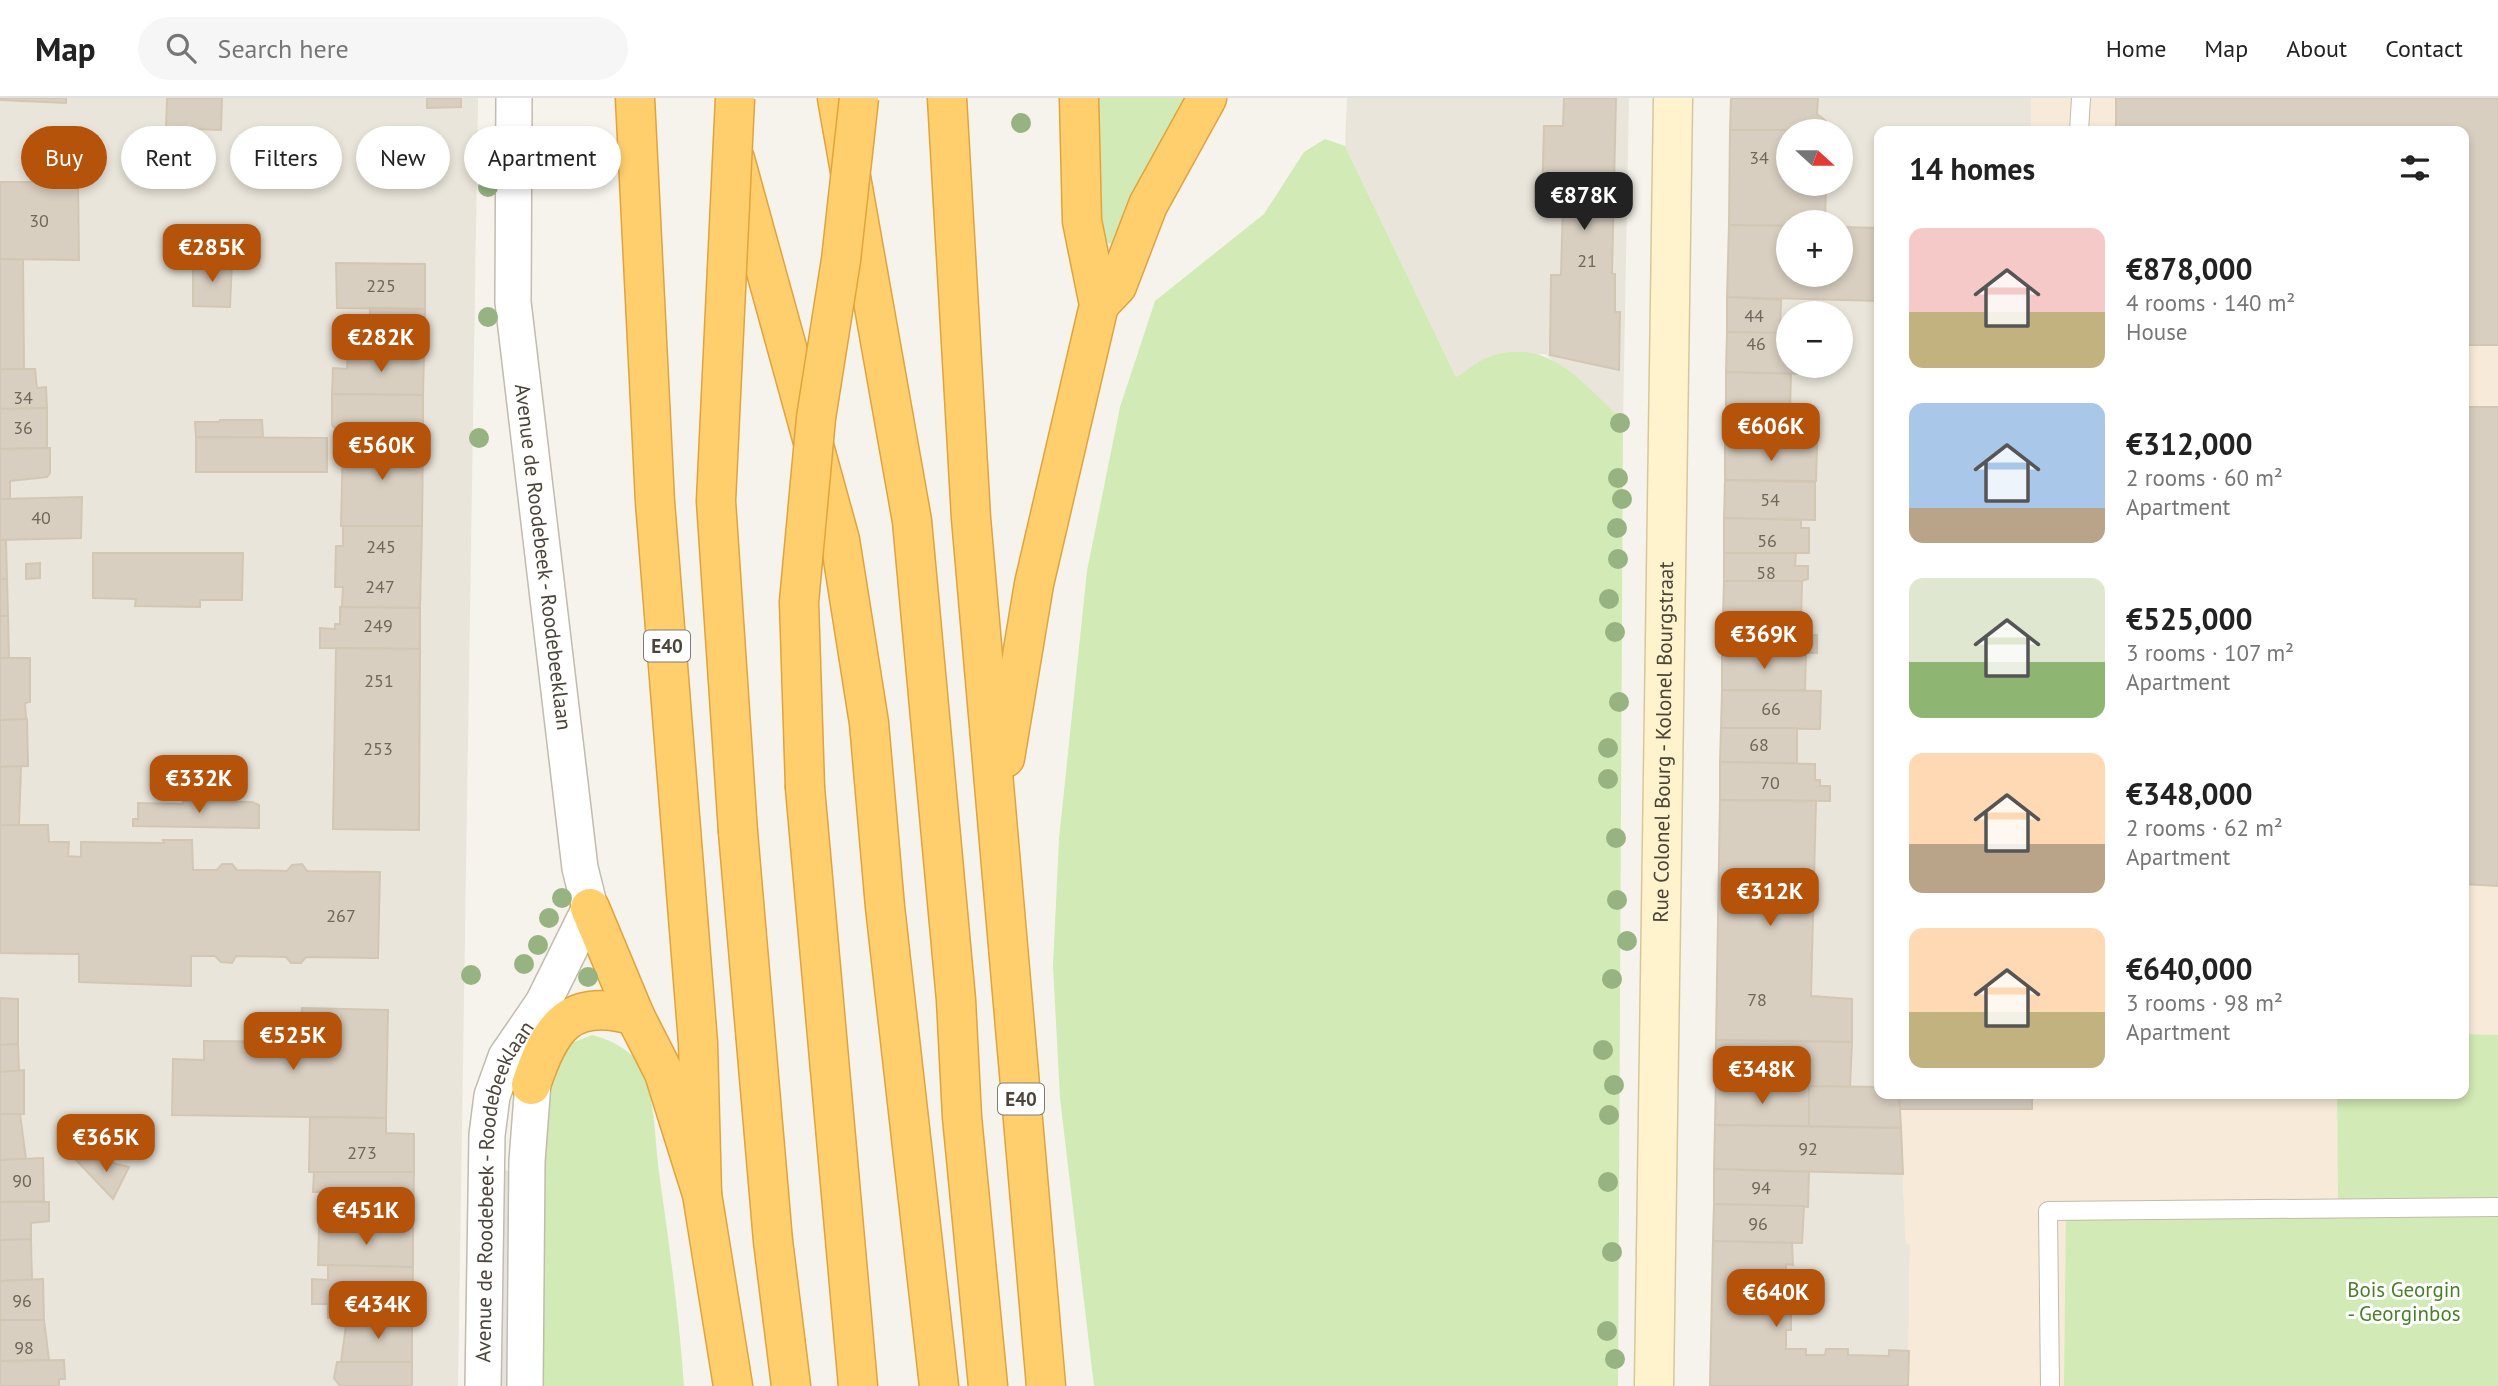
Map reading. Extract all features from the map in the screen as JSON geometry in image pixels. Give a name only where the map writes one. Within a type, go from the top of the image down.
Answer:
[{"type":"highway","name":"E40","points":[[635,98],[656,502],[698,1042],[702,1194],[733,1386]]},
{"type":"highway","points":[[720,98],[840,540],[869,723],[885,906],[939,1386]]},
{"type":"highway","points":[[735,98],[716,501],[737,832],[773,1241],[791,1386]]},
{"type":"highway","points":[[837,98],[912,521],[956,1000],[962,1117],[988,1386]]},
{"type":"highway","points":[[858,1386],[805,788],[799,602],[816,418],[841,260],[859,98]]},
{"type":"highway","name":"E40","points":[[947,98],[971,518],[1046,1386]]},
{"type":"highway","points":[[995,812],[1034,584],[1099,305],[1082,221],[1079,98]]},
{"type":"highway","points":[[1099,305],[1117,286],[1148,205],[1206,98]]},
{"type":"highway","points":[[590,908],[635,1016],[664,1073],[702,1194]]},
{"type":"highway","points":[[531,1085],[551,1037],[564,1019],[595,1010],[615,1010],[635,1016]]},
{"type":"street","name":"Avenue de Roodebeek - Roodebeeklaan","points":[[483,1386],[487,1135],[492,1096],[506,1057],[543,1003],[590,908],[580,868],[513,302],[514,98]]},
{"type":"street","name":"Rue Colonel Bourg - Kolonel Bourgstraat","points":[[1654,1386],[1672,98]]},
{"type":"street","name":"Avenue de Roodebeek - Roodebeeklaan","points":[[525,1386],[526,1190],[531,1085],[543,1003]]},
{"type":"lane","points":[[2079,126],[2081,98]]},
{"type":"lane","points":[[2050,1386],[2048,1211],[2498,1207]]},
{"type":"shaded area","points":[[0,98],[478,98],[478,126],[464,126],[464,189],[477,189],[458,1386],[0,1386]]},
{"type":"shaded area","points":[[1347,98],[1629,98],[1623,420],[1545,354],[1486,358],[1456,377],[1345,146]]},
{"type":"shaded area","points":[[1731,98],[2031,98],[2031,126],[1874,126],[1874,1099],[1899,1099],[1906,1243],[1910,1244],[1908,1386],[1710,1386]]},
{"type":"shaded area","points":[[2031,98],[2498,98],[2498,1035],[2469,1034],[2469,126],[2031,126]]},
{"type":"shaded area","points":[[1899,1099],[2337,1099],[2338,1201],[2066,1220],[2064,1386],[1908,1386],[1910,1245],[1906,1244]]},
{"type":"shaded area","points":[[498,1170],[509,1171],[507,1386],[496,1386]]},
{"type":"green space","points":[[1096,98],[1194,98],[1118,245],[1101,242]]},
{"type":"green space","points":[[1325,139],[1345,146],[1456,377],[1489,357],[1511,352],[1530,353],[1563,367],[1623,420],[1618,1386],[1094,1386],[1060,1098],[1053,966],[1059,839],[1087,571],[1120,407],[1155,301],[1264,214],[1304,152]]},
{"type":"green space","name":"Bois Georgin - Georginbos","points":[[2469,1034],[2498,1035],[2498,1386],[2064,1386],[2066,1203],[2338,1201],[2337,1099],[2469,1099]]},
{"type":"green space","points":[[592,1035],[615,1043],[628,1052],[639,1064],[647,1083],[684,1386],[542,1386],[543,1111],[549,1076],[566,1045]]},
{"type":"building","points":[[66,98],[66,103],[0,100]]},
{"type":"building","points":[[167,98],[222,98],[221,130],[216,130],[216,126],[166,126]]},
{"type":"building","points":[[427,98],[461,98],[461,107],[427,108]]},
{"type":"building","points":[[1564,98],[1616,98],[1612,274],[1615,274],[1615,312],[1620,312],[1619,370],[1550,355],[1551,275],[1561,275],[1563,201],[1542,200],[1544,126],[1563,126]]},
{"type":"building","points":[[1731,98],[1818,98],[1817,114],[1823,119],[1776,119],[1776,130],[1730,130]]},
{"type":"building","points":[[2116,98],[2498,98],[2498,345],[2469,345],[2469,126],[2116,126]]},
{"type":"building","points":[[1730,130],[1776,130],[1776,196],[1826,196],[1825,210],[1776,210],[1776,226],[1729,225]]},
{"type":"building","points":[[0,182],[21,182],[21,189],[78,189],[79,260],[0,259]]},
{"type":"building","points":[[1729,225],[1776,226],[1776,287],[1853,287],[1853,227],[1874,228],[1874,301],[1727,297]]},
{"type":"building","points":[[0,259],[23,260],[24,369],[0,369]]},
{"type":"building","points":[[193,262],[232,262],[230,307],[193,306]]},
{"type":"building","points":[[336,263],[425,264],[425,309],[337,308]]},
{"type":"building","points":[[1727,297],[1781,300],[1776,301],[1776,333],[1727,332]]},
{"type":"building","points":[[370,308],[425,309],[424,352],[369,351]]},
{"type":"building","points":[[1727,332],[1776,333],[1776,373],[1726,372]]},
{"type":"building","points":[[348,351],[424,352],[423,395],[332,394],[333,368],[347,369]]},
{"type":"building","points":[[0,369],[35,369],[37,388],[46,387],[47,408],[0,409]]},
{"type":"building","points":[[1726,372],[1776,374],[1776,378],[1791,378],[1790,411],[1726,411]]},
{"type":"building","points":[[332,394],[423,395],[423,439],[343,438],[332,425]]},
{"type":"building","points":[[2469,407],[2498,407],[2498,886],[2469,884]]},
{"type":"building","points":[[47,408],[47,448],[0,449],[0,409]]},
{"type":"building","points":[[1726,411],[1818,412],[1817,447],[1725,445]]},
{"type":"building","points":[[262,420],[263,437],[196,437],[195,422]]},
{"type":"building","points":[[196,437],[327,438],[327,472],[196,472]]},
{"type":"building","points":[[343,438],[423,439],[422,526],[341,526]]},
{"type":"building","points":[[1725,445],[1817,447],[1816,481],[1725,480]]},
{"type":"building","points":[[50,448],[50,473],[47,477],[10,481],[10,499],[0,499],[0,449]]},
{"type":"building","points":[[1725,480],[1815,482],[1815,520],[1724,518]]},
{"type":"building","points":[[82,497],[81,538],[0,540],[0,499]]},
{"type":"building","points":[[1724,518],[1801,520],[1801,528],[1809,528],[1809,553],[1724,553]]},
{"type":"building","points":[[343,526],[422,526],[420,608],[342,607],[343,587],[335,587],[336,546],[343,546]]},
{"type":"building","points":[[0,540],[6,540],[7,579],[0,579]]},
{"type":"building","points":[[93,553],[243,553],[242,600],[200,600],[200,607],[135,606],[136,599],[93,598]]},
{"type":"building","points":[[1724,553],[1796,553],[1795,566],[1808,566],[1808,579],[1798,582],[1724,581]]},
{"type":"building","points":[[40,563],[40,578],[26,579],[26,564]]},
{"type":"building","points":[[0,579],[7,579],[8,616],[0,616]]},
{"type":"building","points":[[1724,581],[1802,581],[1801,620],[1723,617]]},
{"type":"building","points":[[340,607],[420,608],[420,649],[320,648],[320,628],[335,629],[335,624],[340,624]]},
{"type":"building","points":[[0,616],[8,616],[9,658],[0,658]]},
{"type":"building","points":[[1723,617],[1793,620],[1792,635],[1817,635],[1817,653],[1722,652]]},
{"type":"building","points":[[336,648],[420,649],[419,830],[333,829]]},
{"type":"building","points":[[1722,652],[1806,653],[1805,690],[1722,690]]},
{"type":"building","points":[[0,658],[30,658],[30,702],[25,703],[26,719],[0,720]]},
{"type":"building","points":[[1722,690],[1821,691],[1820,729],[1721,728]]},
{"type":"building","points":[[27,719],[28,766],[0,767],[0,720]]},
{"type":"building","points":[[1721,728],[1797,728],[1797,763],[1720,762]]},
{"type":"building","points":[[1720,762],[1815,764],[1815,780],[1820,780],[1820,786],[1830,786],[1830,801],[1720,800]]},
{"type":"building","points":[[21,766],[19,825],[0,825],[0,767]]},
{"type":"building","points":[[1720,800],[1816,801],[1811,996],[1852,999],[1852,1042],[1716,1040]]},
{"type":"building","points":[[183,801],[252,802],[259,805],[259,828],[133,826],[133,819],[138,819],[138,803],[183,804]]},
{"type":"building","points":[[0,825],[48,825],[49,842],[69,842],[68,856],[81,857],[81,842],[164,843],[163,840],[192,840],[193,870],[217,870],[222,864],[232,864],[237,870],[287,871],[292,865],[302,864],[307,871],[380,872],[378,958],[306,957],[301,963],[291,963],[286,957],[236,956],[232,963],[221,962],[215,956],[191,956],[191,986],[79,982],[79,954],[0,953]]},
{"type":"building","points":[[0,998],[18,999],[18,1044],[0,1045]]},
{"type":"building","points":[[302,1008],[388,1010],[386,1118],[172,1115],[173,1059],[204,1060],[204,1041],[301,1042]]},
{"type":"building","points":[[1716,1040],[1852,1042],[1850,1087],[1716,1085]]},
{"type":"building","points":[[18,1044],[19,1071],[0,1072],[0,1045]]},
{"type":"building","points":[[24,1070],[24,1114],[0,1114],[0,1072]]},
{"type":"building","points":[[1716,1085],[1809,1086],[1809,1126],[1715,1125]]},
{"type":"building","points":[[1809,1086],[1874,1087],[1874,1099],[1899,1099],[1901,1128],[1809,1126]]},
{"type":"building","points":[[1899,1099],[2032,1099],[2032,1109],[1900,1109]]},
{"type":"building","points":[[0,1114],[20,1114],[26,1159],[0,1160]]},
{"type":"building","points":[[310,1117],[386,1118],[386,1133],[414,1134],[414,1172],[309,1172]]},
{"type":"building","points":[[117,1125],[142,1126],[141,1146],[116,1145]]},
{"type":"building","points":[[1715,1125],[1901,1128],[1903,1174],[1714,1169]]},
{"type":"building","points":[[43,1158],[44,1201],[0,1202],[0,1160]]},
{"type":"building","points":[[76,1160],[100,1160],[129,1167],[113,1199]]},
{"type":"building","points":[[1714,1169],[1809,1172],[1808,1207],[1714,1204]]},
{"type":"building","points":[[314,1172],[414,1172],[413,1228],[326,1225],[326,1192],[313,1192]]},
{"type":"building","points":[[0,1202],[49,1202],[49,1221],[31,1223],[31,1239],[0,1240]]},
{"type":"building","points":[[1714,1204],[1804,1206],[1802,1243],[1713,1241]]},
{"type":"building","points":[[319,1226],[413,1228],[413,1267],[318,1265]]},
{"type":"building","points":[[31,1239],[32,1280],[0,1281],[0,1240]]},
{"type":"building","points":[[1713,1241],[1792,1243],[1793,1265],[1786,1264],[1786,1309],[1791,1309],[1791,1330],[1786,1330],[1786,1349],[1806,1349],[1806,1355],[1825,1355],[1826,1349],[1848,1349],[1848,1355],[1889,1356],[1889,1350],[1909,1351],[1908,1386],[1710,1386]]},
{"type":"building","points":[[328,1265],[413,1267],[412,1319],[328,1318],[328,1304],[312,1304],[312,1279],[328,1280]]},
{"type":"building","points":[[43,1279],[44,1320],[0,1320],[0,1281]]},
{"type":"building","points":[[347,1318],[412,1319],[412,1362],[341,1362]]},
{"type":"building","points":[[0,1320],[44,1320],[49,1360],[0,1361]]},
{"type":"building","points":[[64,1360],[65,1379],[59,1379],[59,1386],[0,1386],[0,1361]]},
{"type":"building","points":[[337,1362],[412,1362],[412,1386],[340,1386],[334,1378]]}]
